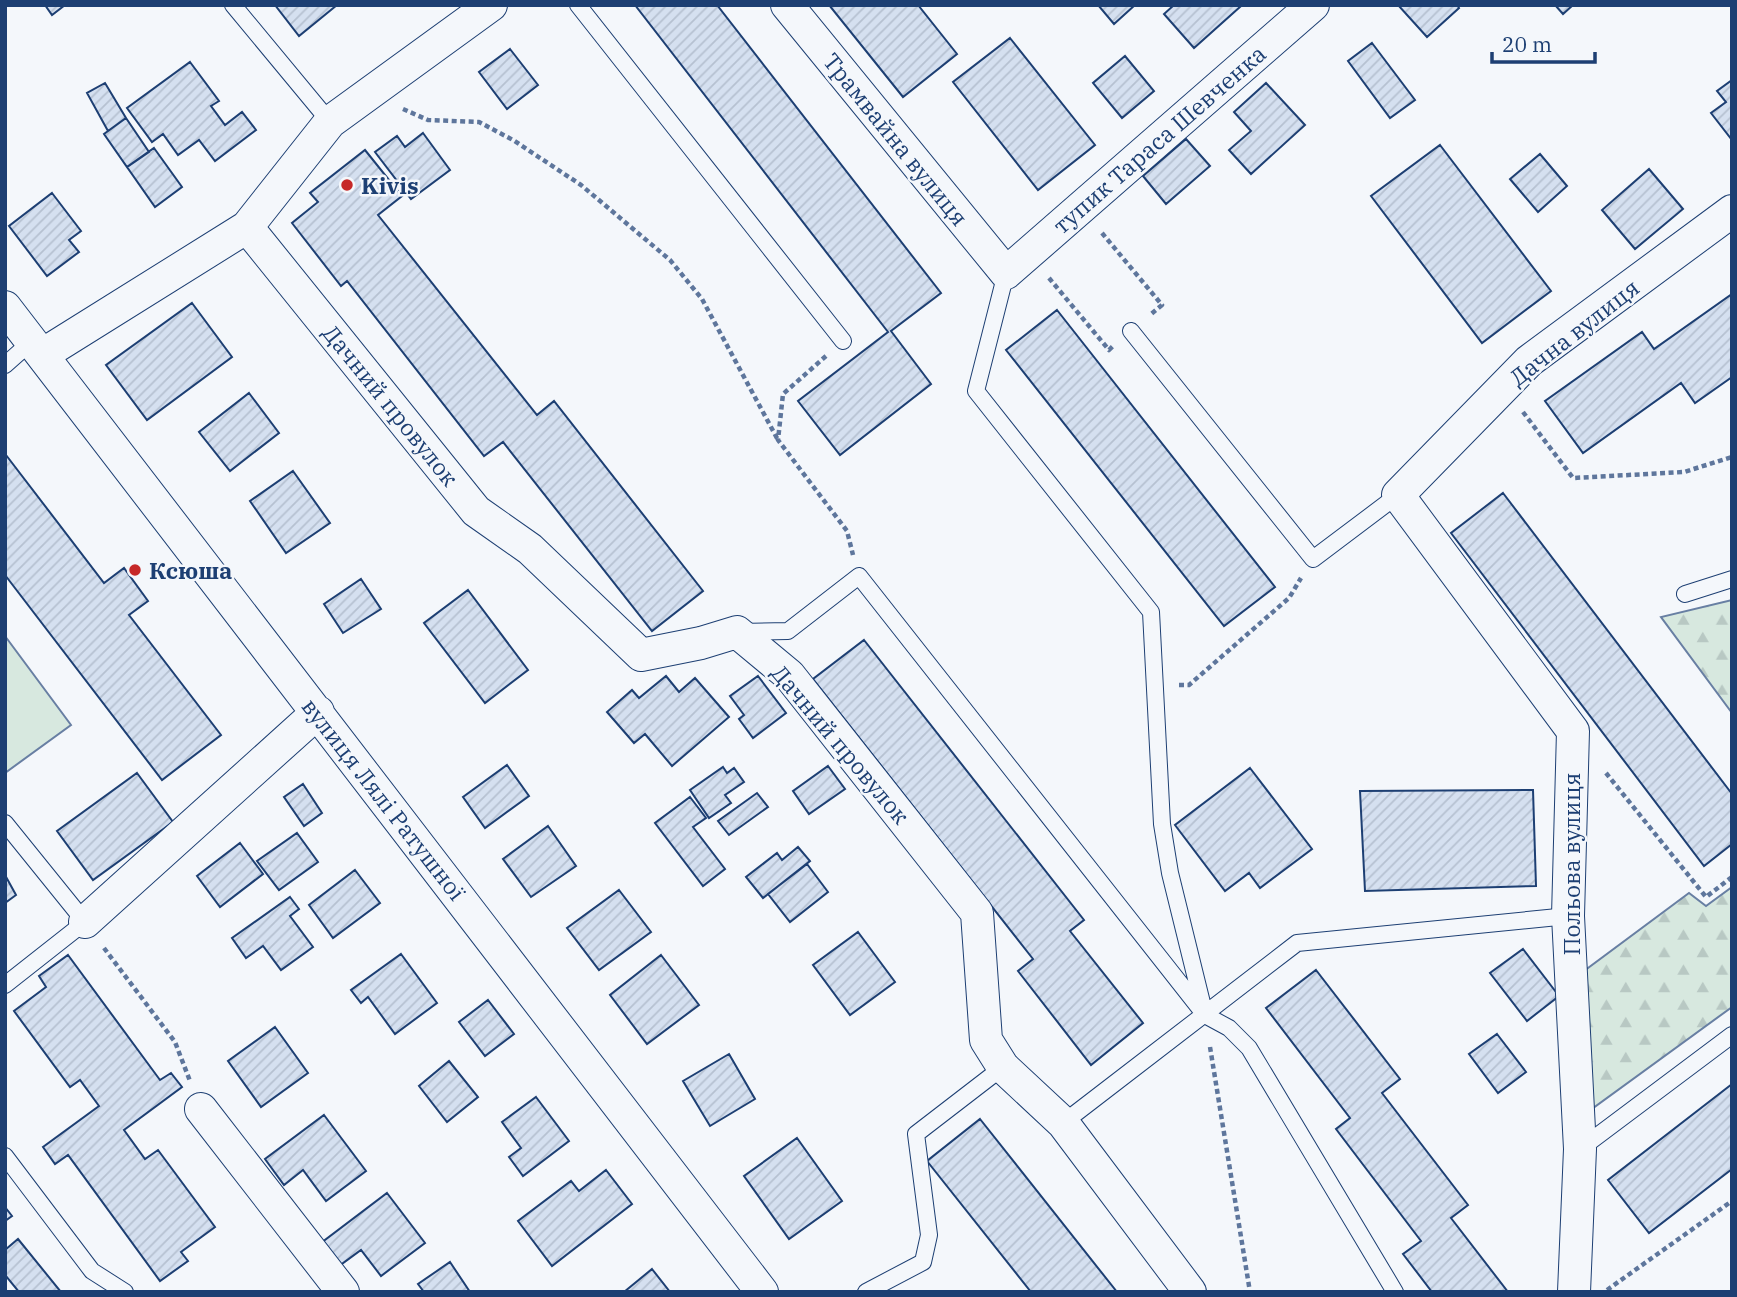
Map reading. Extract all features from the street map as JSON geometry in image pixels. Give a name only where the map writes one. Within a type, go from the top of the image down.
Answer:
[{"type":"street","points":[[37,348],[247,227],[330,122],[491,5]]},
{"type":"street","name":"Трамвайна вулиця","points":[[787,5],[1018,263]]},
{"type":"street","name":"тупик Тараса Шевченка","points":[[1018,263],[1312,5]]},
{"type":"street","name":"Дачна вулиця","points":[[1398,495],[1530,361],[1732,211]]},
{"type":"street","name":"Дачний провулок","points":[[247,227],[476,511],[530,549],[641,655],[701,643],[737,632],[789,675],[977,913],[986,1040],[1003,1067],[1063,1123],[1190,1292]]},
{"type":"street","name":"вулиця Лялі Ратушної","points":[[5,307],[762,1292]]},
{"type":"street","name":"Польова вулиця","points":[[1398,495],[1573,731],[1568,916],[1580,1149],[1574,1292]]},
{"type":"street","points":[[85,922],[318,712]]},
{"type":"street","points":[[201,1109],[343,1292]]},
{"type":"lane","points":[[233,5],[330,122]]},
{"type":"lane","points":[[578,5],[842,341]]},
{"type":"lane","points":[[1018,263],[976,390],[1150,612],[1162,824],[1170,873],[1205,1014]]},
{"type":"lane","points":[[1131,331],[1313,559],[1398,495]]},
{"type":"lane","points":[[5,365],[37,348]]},
{"type":"lane","points":[[737,632],[788,631],[859,576],[1205,1014],[1229,1028],[1249,1048],[1395,1292]]},
{"type":"lane","points":[[1685,594],[1732,579]]},
{"type":"lane","points":[[5,823],[85,922],[5,985]]},
{"type":"lane","points":[[1063,1123],[1297,943],[1568,916]]},
{"type":"lane","points":[[1580,1149],[1732,1035]]},
{"type":"lane","points":[[866,1292],[923,1262],[929,1235],[916,1134],[1003,1067]]},
{"type":"lane","points":[[5,1156],[93,1271],[125,1292]]},
{"type":"path","points":[[367,94],[428,120],[479,122],[513,140],[581,185],[670,260],[702,299],[778,439],[847,531],[859,576]]},
{"type":"path","points":[[1018,263],[1109,350],[1162,305],[1081,208]]},
{"type":"path","points":[[778,439],[783,394],[842,341]]},
{"type":"path","points":[[1504,387],[1573,478],[1684,472],[1732,457]]},
{"type":"path","points":[[1155,685],[1189,685],[1289,598],[1313,559]]},
{"type":"path","points":[[1606,772],[1706,897],[1732,877]]},
{"type":"path","points":[[85,922],[175,1042],[201,1109]]},
{"type":"path","points":[[1205,1014],[1250,1292]]},
{"type":"path","points":[[1605,1292],[1732,1201]]},
{"type":"green space","points":[[1732,600],[1732,713],[1661,617]]},
{"type":"green space","points":[[5,636],[71,725],[5,773]]},
{"type":"green space","points":[[1732,887],[1732,1007],[1589,1111],[1584,971],[1689,893],[1706,906]]},
{"type":"building","points":[[45,5],[65,5],[52,15]]},
{"type":"building","points":[[275,5],[337,5],[299,36]]},
{"type":"building","points":[[635,5],[717,5],[941,293],[891,331],[931,384],[840,455],[798,401],[888,332]]},
{"type":"building","points":[[829,5],[918,5],[957,54],[903,97]]},
{"type":"building","points":[[1098,5],[1135,5],[1114,24]]},
{"type":"building","points":[[1174,5],[1241,6],[1194,48],[1164,14]]},
{"type":"building","points":[[1398,5],[1457,5],[1459,8],[1427,37]]},
{"type":"building","points":[[1555,5],[1573,5],[1563,14]]},
{"type":"building","points":[[1010,38],[1095,145],[1038,190],[953,82]]},
{"type":"building","points":[[1372,43],[1415,100],[1390,118],[1348,61]]},
{"type":"building","points":[[510,49],[538,85],[507,109],[479,72]]},
{"type":"building","points":[[1125,56],[1154,91],[1122,118],[1093,83]]},
{"type":"building","points":[[190,62],[219,101],[211,106],[225,125],[242,112],[256,130],[215,161],[199,140],[178,155],[163,134],[152,142],[127,108]]},
{"type":"building","points":[[1732,80],[1732,140],[1711,113],[1726,102],[1717,91]]},
{"type":"building","points":[[105,83],[126,118],[108,131],[87,93]]},
{"type":"building","points":[[1266,83],[1305,125],[1251,174],[1229,150],[1251,131],[1234,112]]},
{"type":"building","points":[[126,118],[149,152],[127,167],[104,134]]},
{"type":"building","points":[[423,133],[450,170],[411,199],[375,152],[397,136],[405,147]]},
{"type":"building","points":[[1186,139],[1210,166],[1166,204],[1143,176]]},
{"type":"building","points":[[1440,145],[1551,291],[1482,343],[1371,196]]},
{"type":"building","points":[[154,148],[182,187],[155,207],[127,167]]},
{"type":"building","points":[[365,150],[402,196],[378,215],[537,415],[554,401],[703,591],[652,631],[503,442],[484,456],[347,281],[341,286],[292,223],[318,202],[310,193]]},
{"type":"building","points":[[1540,154],[1567,186],[1538,212],[1510,179]]},
{"type":"building","points":[[1649,169],[1683,209],[1635,249],[1602,210]]},
{"type":"building","points":[[52,193],[81,231],[69,240],[79,252],[47,276],[9,226]]},
{"type":"building","points":[[1732,294],[1732,377],[1695,403],[1681,383],[1583,453],[1545,401],[1642,332],[1654,349]]},
{"type":"building","points":[[192,303],[232,357],[147,420],[106,365]]},
{"type":"building","points":[[1057,310],[1275,587],[1224,626],[1006,350]]},
{"type":"building","points":[[249,393],[279,433],[230,471],[199,432]]},
{"type":"building","points":[[6,455],[104,583],[124,568],[148,601],[129,615],[221,735],[162,780],[5,575]]},
{"type":"building","points":[[293,471],[330,523],[286,553],[250,501]]},
{"type":"building","points":[[1503,493],[1732,794],[1732,844],[1704,866],[1451,533]]},
{"type":"building","points":[[361,579],[381,609],[343,633],[324,604]]},
{"type":"building","points":[[468,590],[528,670],[485,703],[424,623]]},
{"type":"building","points":[[864,640],[1084,920],[1070,931],[1143,1023],[1091,1065],[1018,971],[1033,959],[813,679]]},
{"type":"building","points":[[666,676],[679,692],[695,678],[729,717],[672,766],[645,734],[634,743],[607,712],[632,690],[639,698]]},
{"type":"building","points":[[758,676],[786,713],[753,738],[739,719],[744,715],[730,696]]},
{"type":"building","points":[[507,765],[529,796],[485,828],[463,797]]},
{"type":"building","points":[[828,766],[845,789],[809,814],[793,791]]},
{"type":"building","points":[[723,767],[727,773],[734,768],[744,782],[725,795],[731,803],[709,818],[690,790]]},
{"type":"building","points":[[1250,768],[1312,849],[1260,888],[1249,873],[1225,891],[1175,825]]},
{"type":"building","points":[[137,773],[173,822],[93,880],[57,831]]},
{"type":"building","points":[[303,784],[322,813],[304,826],[284,797]]},
{"type":"building","points":[[1533,790],[1536,886],[1365,891],[1360,791]]},
{"type":"building","points":[[757,793],[768,807],[729,835],[718,821]]},
{"type":"building","points":[[690,797],[706,818],[693,827],[725,869],[703,886],[655,823]]},
{"type":"building","points":[[548,826],[576,866],[531,897],[503,859]]},
{"type":"building","points":[[297,833],[318,862],[279,890],[257,861]]},
{"type":"building","points":[[240,843],[263,874],[220,907],[197,876]]},
{"type":"building","points":[[798,847],[810,861],[763,898],[746,877],[777,853],[782,860]]},
{"type":"building","points":[[807,864],[828,892],[790,922],[768,894]]},
{"type":"building","points":[[355,870],[380,903],[333,938],[309,905]]},
{"type":"building","points":[[5,875],[16,895],[5,903]]},
{"type":"building","points":[[619,890],[651,932],[599,970],[567,928]]},
{"type":"building","points":[[290,897],[299,909],[290,916],[313,947],[281,970],[263,946],[246,958],[232,938]]},
{"type":"building","points":[[858,932],[895,982],[850,1015],[813,965]]},
{"type":"building","points":[[1523,949],[1559,996],[1527,1021],[1490,973]]},
{"type":"building","points":[[401,954],[437,1003],[395,1034],[368,997],[361,1003],[351,990]]},
{"type":"building","points":[[68,955],[160,1080],[171,1073],[182,1087],[124,1130],[145,1159],[158,1150],[215,1227],[181,1252],[188,1261],[160,1281],[68,1155],[55,1164],[43,1147],[99,1106],[80,1080],[70,1087],[14,1011],[46,987],[39,976]]},
{"type":"building","points":[[661,955],[699,1005],[647,1044],[610,995]]},
{"type":"building","points":[[1316,970],[1400,1079],[1382,1093],[1468,1205],[1451,1218],[1508,1292],[1432,1292],[1403,1254],[1421,1241],[1336,1129],[1350,1118],[1266,1008]]},
{"type":"building","points":[[488,1000],[514,1034],[485,1056],[459,1022]]},
{"type":"building","points":[[275,1027],[308,1073],[261,1107],[228,1061]]},
{"type":"building","points":[[1497,1034],[1526,1072],[1498,1093],[1469,1054]]},
{"type":"building","points":[[729,1054],[755,1099],[710,1126],[683,1081]]},
{"type":"building","points":[[449,1061],[478,1097],[447,1122],[419,1086]]},
{"type":"building","points":[[1732,1084],[1732,1169],[1649,1233],[1608,1180]]},
{"type":"building","points":[[536,1097],[569,1141],[523,1176],[509,1157],[521,1148],[502,1122]]},
{"type":"building","points":[[324,1115],[366,1171],[326,1201],[303,1170],[284,1185],[265,1159]]},
{"type":"building","points":[[980,1119],[1117,1292],[1031,1292],[927,1161]]},
{"type":"building","points":[[797,1138],[842,1201],[789,1239],[744,1176]]},
{"type":"building","points":[[606,1170],[632,1204],[552,1266],[518,1221],[571,1181],[579,1191]]},
{"type":"building","points":[[387,1193],[425,1243],[381,1276],[361,1250],[339,1266],[321,1243]]},
{"type":"building","points":[[5,1207],[12,1216],[5,1221]]},
{"type":"building","points":[[18,1239],[61,1292],[19,1292],[5,1275],[5,1250]]},
{"type":"building","points":[[450,1262],[470,1292],[424,1292],[418,1284]]},
{"type":"building","points":[[652,1269],[670,1292],[624,1292]]},
{"type":"place","name":"Kivis","points":[[347,185]]},
{"type":"place","name":"Ксюша","points":[[135,570]]}]
